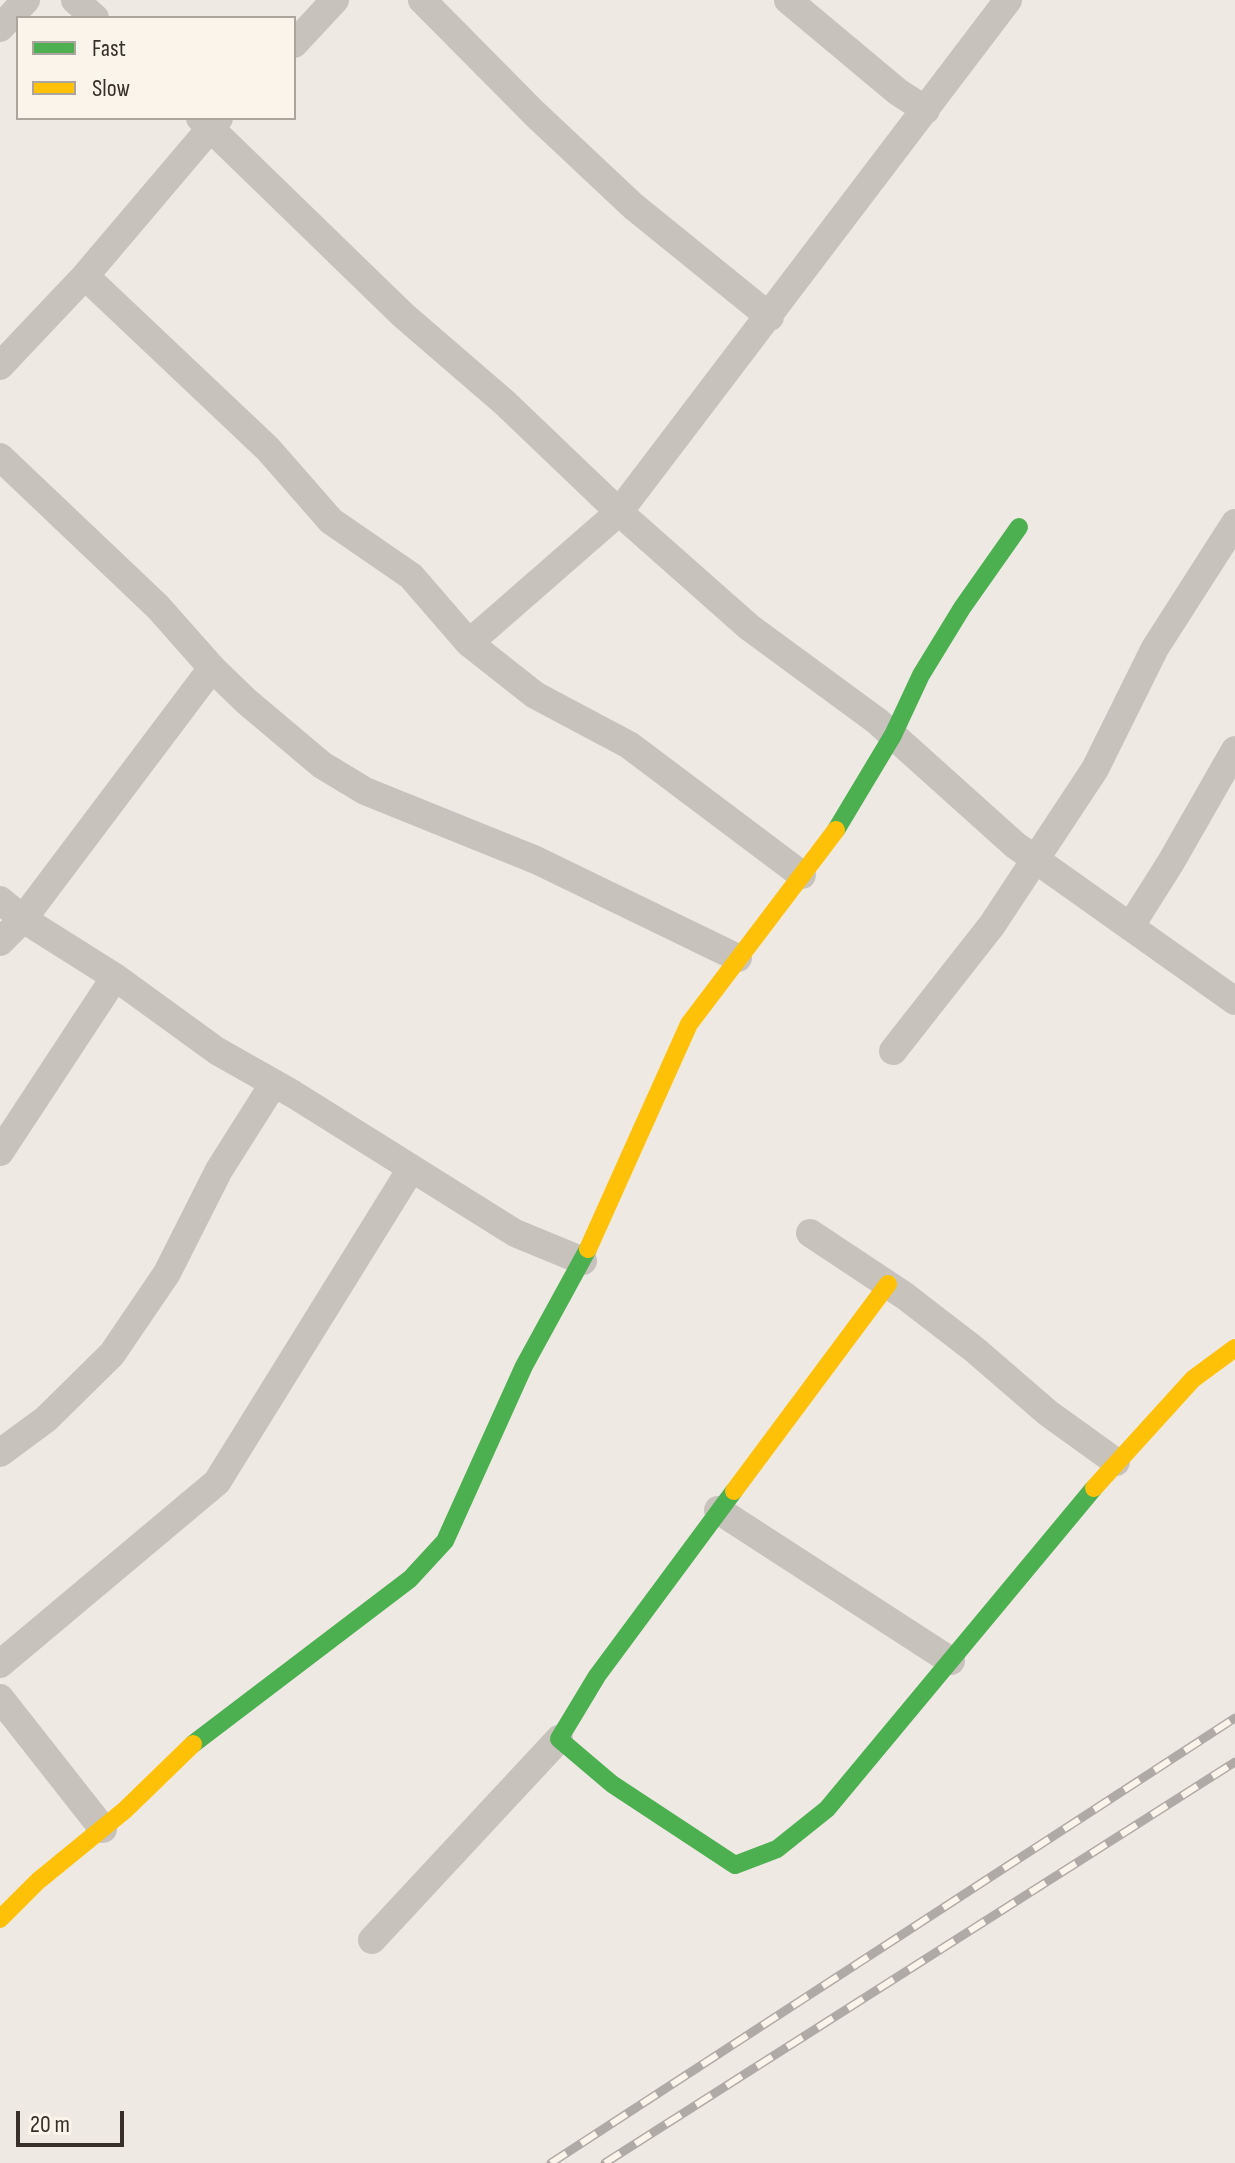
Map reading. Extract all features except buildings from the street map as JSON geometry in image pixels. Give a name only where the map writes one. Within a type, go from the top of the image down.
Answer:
[{"type":"street","points":[[0,28],[26,0]]},
{"type":"street","points":[[75,0],[93,16]]},
{"type":"street","points":[[296,42],[335,0]]},
{"type":"street","points":[[422,0],[534,113],[633,206],[770,317]]},
{"type":"street","points":[[788,0],[898,92],[926,110]]},
{"type":"street","points":[[469,643],[619,512],[1008,0]]},
{"type":"street","points":[[0,366],[85,276],[209,121],[403,315],[505,403],[619,512],[749,627],[893,735],[1015,845],[1234,996]]},
{"type":"street","points":[[85,276],[268,449],[331,521],[411,576],[469,643],[535,695],[629,745],[802,875]]},
{"type":"street","points":[[0,457],[158,607],[246,701],[322,765],[365,791],[536,860],[738,958]]},
{"type":"street","points":[[893,1051],[992,925],[1095,769],[1155,648],[1235,523]]},
{"type":"street","points":[[0,1919],[38,1881],[125,1810],[190,1746],[410,1579],[445,1541],[524,1366],[583,1261],[689,1024],[840,825],[893,735],[921,675],[962,608],[1019,527]]},
{"type":"street","points":[[0,942],[23,919],[212,668]]},
{"type":"street","points":[[1130,927],[1235,750]]},
{"type":"street","points":[[0,900],[23,919],[115,977],[217,1051],[515,1233],[583,1261]]},
{"type":"street","points":[[0,1152],[115,977]]},
{"type":"street","points":[[0,1453],[46,1419],[112,1354],[167,1273],[219,1170],[274,1083]]},
{"type":"street","points":[[0,1664],[217,1482],[411,1169]]},
{"type":"street","points":[[810,1233],[888,1284],[975,1350],[1048,1413],[1116,1462]]},
{"type":"street","points":[[372,1940],[559,1739],[597,1676],[888,1284]]},
{"type":"street","points":[[559,1739],[612,1784],[735,1865],[777,1849],[827,1809],[1116,1462],[1193,1379],[1235,1348]]},
{"type":"street","points":[[718,1510],[951,1661]]},
{"type":"street","points":[[0,1698],[103,1829]]},
{"type":"railway","points":[[551,2163],[1235,1718]]},
{"type":"railway","points":[[605,2163],[1235,1762]]},
{"type":"traffic: fast","points":[[836,830],[893,735],[921,675],[962,608],[1019,527]]},
{"type":"traffic: fast","points":[[193,1744],[410,1579],[445,1541],[524,1366],[588,1249]]},
{"type":"traffic: fast","points":[[734,1491],[597,1676],[559,1739],[612,1784],[735,1865],[777,1849],[827,1809],[1094,1488]]},
{"type":"traffic: slow","points":[[588,1249],[689,1024],[836,830]]},
{"type":"traffic: slow","points":[[734,1491],[888,1284]]},
{"type":"traffic: slow","points":[[1094,1488],[1193,1379],[1235,1348]]},
{"type":"traffic: slow","points":[[0,1919],[38,1881],[125,1810],[193,1744]]}]
